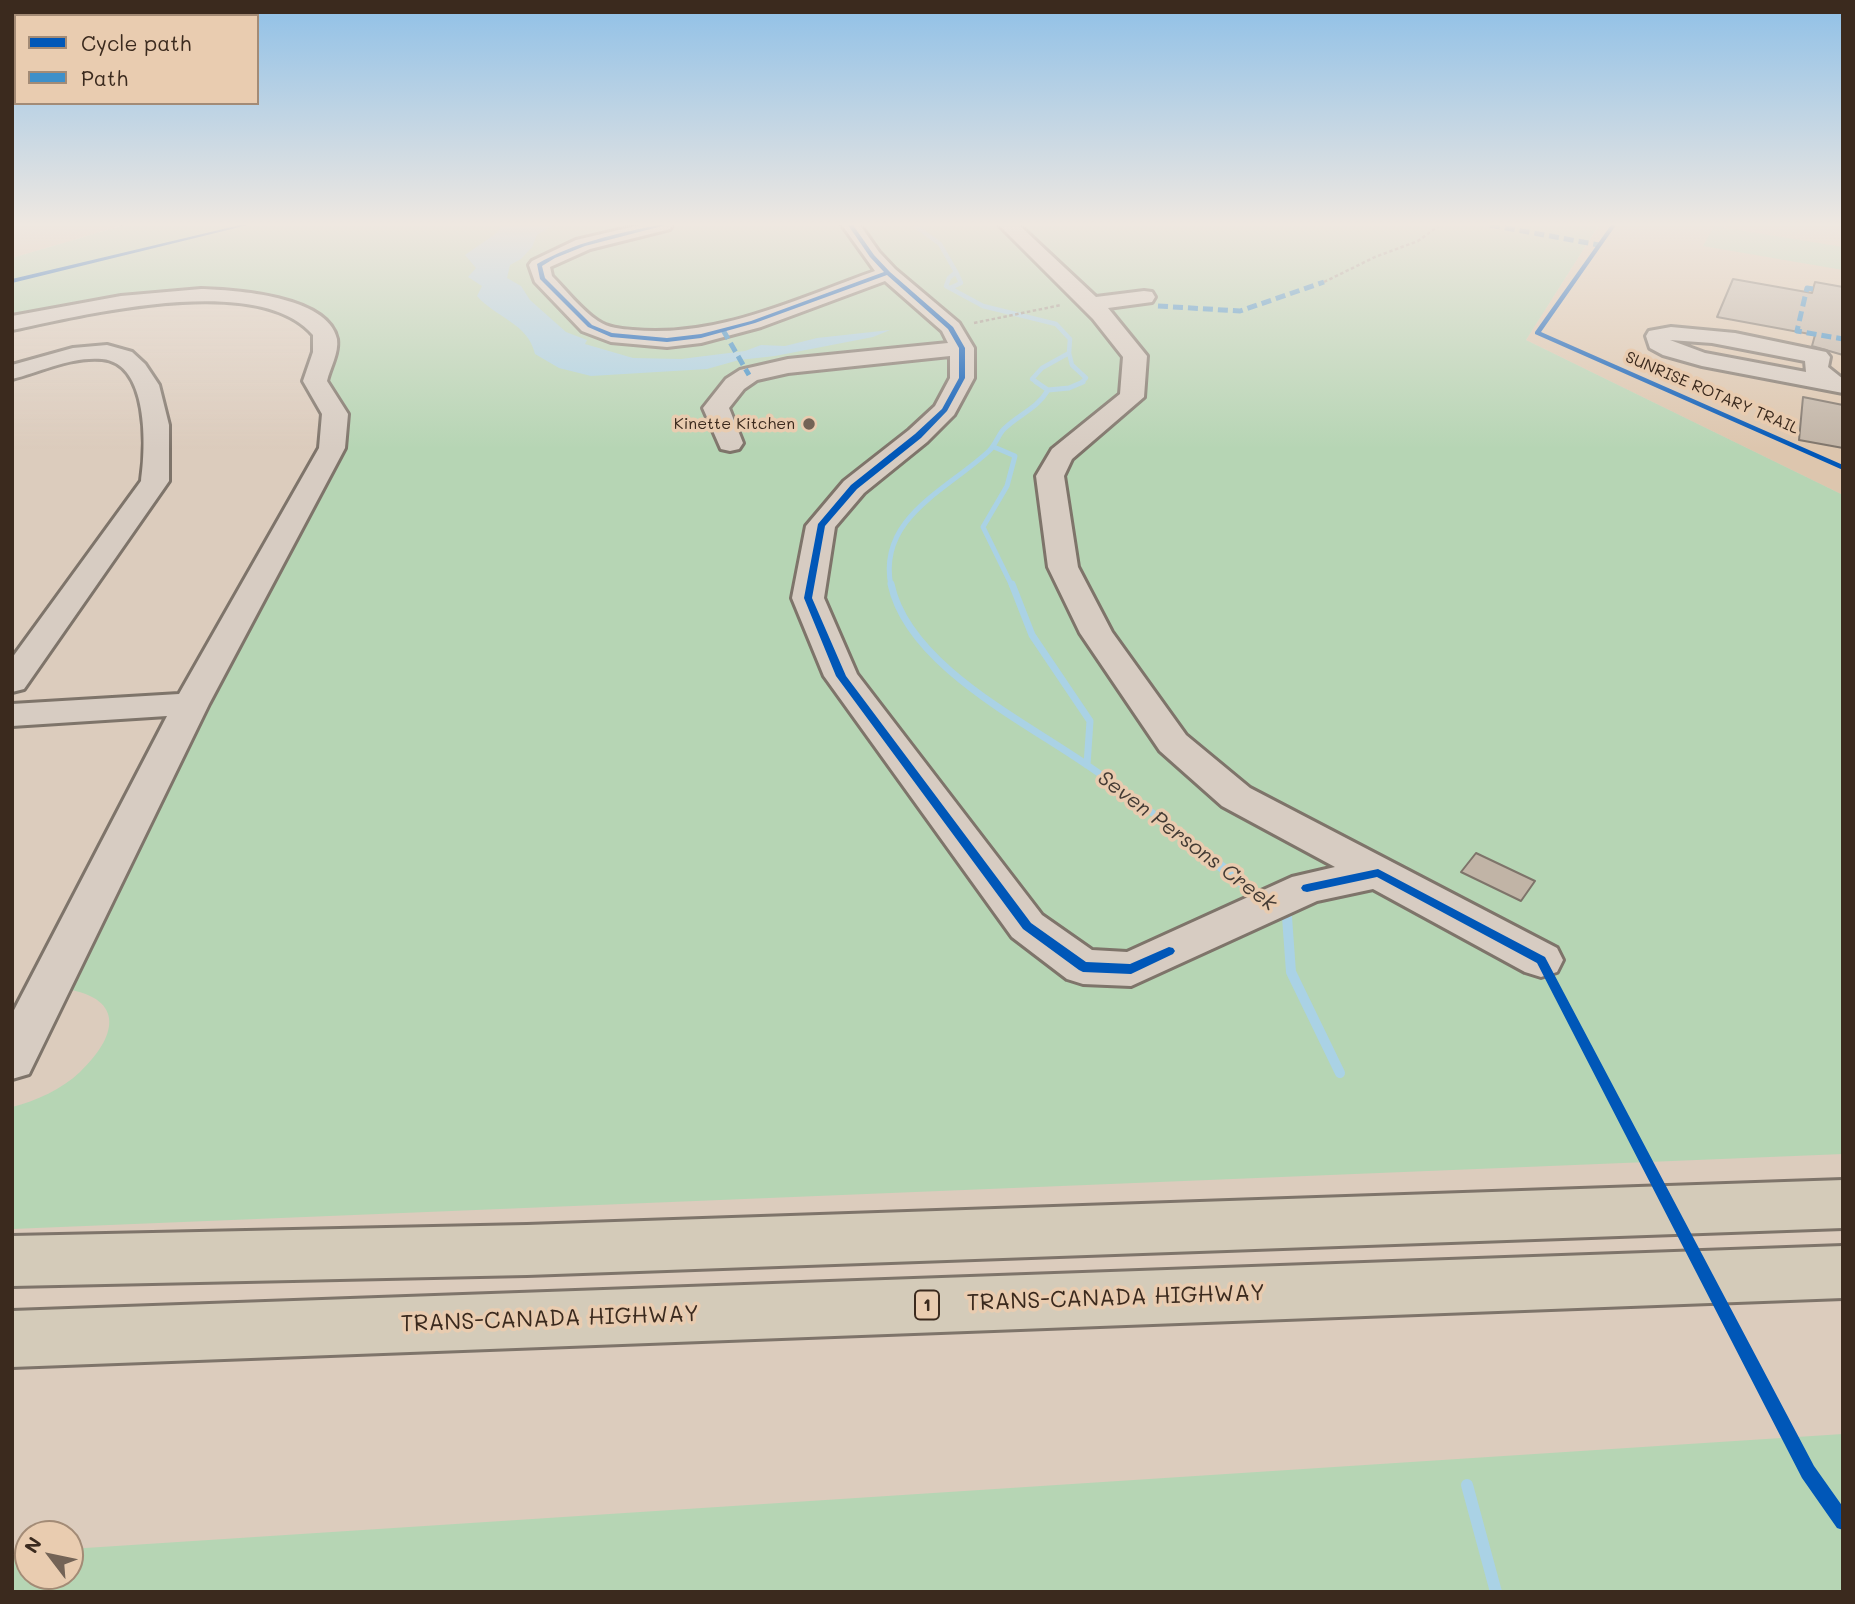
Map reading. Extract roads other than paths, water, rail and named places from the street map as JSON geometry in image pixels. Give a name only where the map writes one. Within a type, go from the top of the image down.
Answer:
[{"type":"highway","points":[[12,1261],[527,1250],[1843,1204]]},
{"type":"highway","name":"TRANS-CANADA HIGHWAY","points":[[12,1339],[1843,1272]]},
{"type":"highway","points":[[12,1366],[447,1333],[876,1307]]},
{"type":"street","points":[[12,323],[143,300]]},
{"type":"street","points":[[12,1060],[191,704],[332,448],[335,414],[315,381],[326,346],[324,334],[313,323],[291,309],[257,300]]},
{"type":"street","points":[[564,300],[590,326],[611,335],[667,340],[701,336],[753,322],[814,300]]},
{"type":"street","points":[[919,300],[951,328],[962,348],[962,378],[945,410],[918,436],[854,487],[821,526],[808,598],[841,676],[1027,926],[1083,967],[1131,969],[1307,888],[1378,873]]},
{"type":"street","points":[[1088,300],[1135,356],[1132,397],[1061,455],[1049,476],[1063,567],[1096,633],[1173,743],[1236,797],[1541,960]]},
{"type":"street","points":[[1091,303],[1119,300]]},
{"type":"street","points":[[1690,333],[1818,357],[1816,369],[1838,385],[1702,359],[1671,350],[1658,343],[1657,336],[1690,333]]},
{"type":"street","points":[[730,443],[716,408],[735,384],[749,375],[788,366],[962,348]]},
{"type":"street","points":[[12,372],[90,353],[109,352],[119,355],[143,377],[150,395],[159,450],[155,481],[150,489],[12,682]]},
{"type":"street","points":[[12,715],[191,704]]},
{"type":"water","points":[[481,300],[530,300],[566,332],[587,340],[585,344],[633,358],[681,359],[745,351],[761,345],[785,346],[817,338],[890,330],[873,337],[775,356],[739,360],[707,369],[591,376],[559,368],[535,354],[526,335],[519,328]]},
{"type":"waterway","name":"Seven Persons Creek","points":[[972,300],[983,306],[1056,324],[1070,339],[1069,353]]},
{"type":"waterway","name":"Seven Persons Creek","points":[[1038,383],[1032,379],[1042,368],[1069,353]]},
{"type":"waterway","name":"Seven Persons Creek","points":[[1069,353],[1072,365],[1086,378],[1081,383]]},
{"type":"waterway","name":"Seven Persons Creek","points":[[1036,382],[1048,390]]},
{"type":"waterway","name":"Seven Persons Creek","points":[[1048,390],[1069,388],[1081,383]]},
{"type":"waterway","name":"Seven Persons Creek","points":[[891,586],[889,562],[894,542],[905,524],[936,493],[989,451],[1004,429],[1039,402],[1048,390]]},
{"type":"waterway","name":"Seven Persons Creek","points":[[994,447],[1015,456],[1007,486],[983,527],[1012,586]]},
{"type":"waterway","name":"Seven Persons Creek","points":[[891,584],[902,613],[920,640],[944,665],[1002,710],[1114,784],[1194,845]]},
{"type":"waterway","name":"Seven Persons Creek","points":[[1012,584],[1032,635],[1090,721],[1087,765]]},
{"type":"waterway","name":"Seven Persons Creek","points":[[1192,844],[1264,900]]},
{"type":"waterway","name":"Seven Persons Creek","points":[[1277,910],[1287,917],[1291,972],[1340,1073]]},
{"type":"waterway","name":"Seven Persons Creek","points":[[1467,1485],[1496,1592]]},
{"type":"place","name":"Kinette Kitchen","points":[[809,424]]}]
